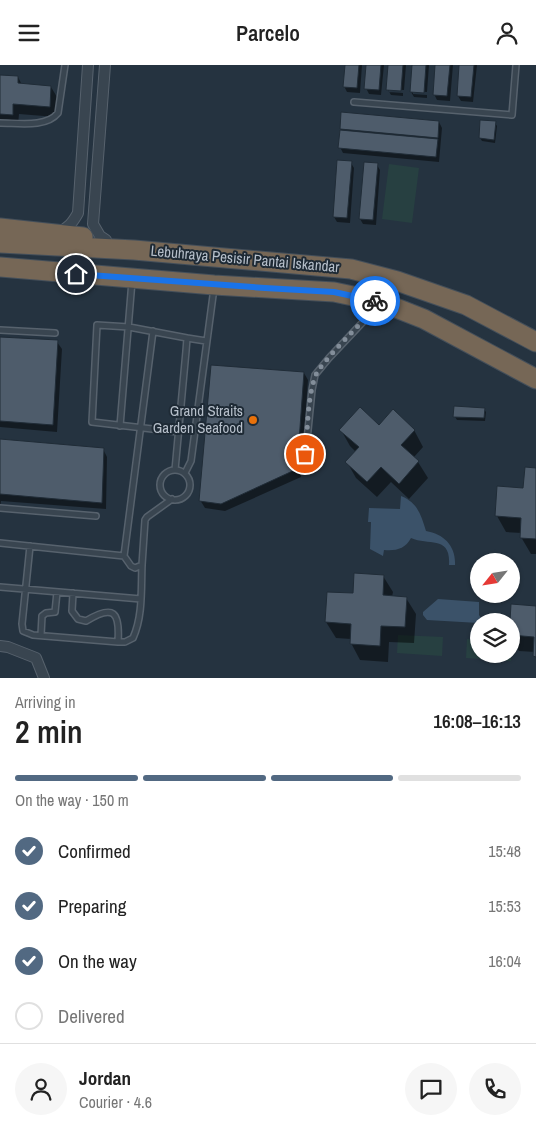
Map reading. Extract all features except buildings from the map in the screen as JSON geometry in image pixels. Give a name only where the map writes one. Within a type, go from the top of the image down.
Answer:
[{"type":"highway","points":[[0,228],[106,240],[134,250]]},
{"type":"highway","name":"Lebuhraya Pesisir Pantai Iskandar","points":[[0,243],[134,250],[351,269],[397,281],[466,305],[533,339]]},
{"type":"highway","name":"Lebuhraya Pesisir Pantai Iskandar","points":[[0,267],[132,279],[334,292],[381,302],[424,319],[536,379]]},
{"type":"street","points":[[55,233],[69,227],[78,213],[88,65]]},
{"type":"street","points":[[105,65],[93,224],[100,236],[106,240]]},
{"type":"street","points":[[0,646],[8,647],[36,658],[44,678]]},
{"type":"lane","points":[[0,123],[45,122],[56,116],[65,65]]},
{"type":"lane","points":[[354,103],[512,115],[516,65]]},
{"type":"lane","points":[[120,427],[132,279]]},
{"type":"lane","points":[[185,473],[192,461],[214,285]]},
{"type":"lane","points":[[304,470],[315,375],[328,358],[381,302]]},
{"type":"lane","points":[[178,432],[94,424],[91,419],[96,327],[100,324],[129,327],[206,341]]},
{"type":"lane","points":[[0,330],[56,333]]},
{"type":"lane","points":[[124,556],[153,331]]},
{"type":"lane","points":[[175,470],[186,338]]},
{"type":"lane","points":[[30,546],[23,631],[41,635],[125,642],[133,639],[138,626],[145,521],[147,517],[172,499],[182,498],[188,491],[190,482],[185,473],[175,470],[166,473],[161,486],[164,494],[172,499]]},
{"type":"lane","points":[[0,508],[96,516]]},
{"type":"lane","points":[[0,543],[124,556],[135,568],[142,565]]},
{"type":"lane","points":[[0,587],[141,599]]},
{"type":"lane","points":[[41,635],[42,616],[55,611],[57,592]]},
{"type":"lane","points":[[73,593],[72,611],[78,619],[86,621],[105,612],[117,618],[119,622],[118,641]]},
{"type":"green space","points":[[389,164],[419,168],[412,223],[382,219]]},
{"type":"green space","points":[[398,635],[443,637],[442,656],[397,653]]},
{"type":"green space","points":[[467,639],[470,639],[470,658],[466,658]]},
{"type":"water","points":[[401,496],[415,506],[426,531],[438,535],[448,542],[455,558],[455,565],[449,565],[449,556],[446,549],[438,543],[411,538],[400,549],[384,550],[383,556],[370,549],[371,522],[368,522],[369,508],[400,509]]},
{"type":"water","points":[[438,599],[479,603],[479,613],[470,613],[470,622],[427,620],[423,612]]},
{"type":"way so far","points":[[305,454],[315,375],[328,358],[381,302],[375,301]]},
{"type":"place","name":"Grand Straits Garden Seafood","points":[[253,420]]},
{"type":"route","points":[[76,274],[334,292],[375,301]]}]
